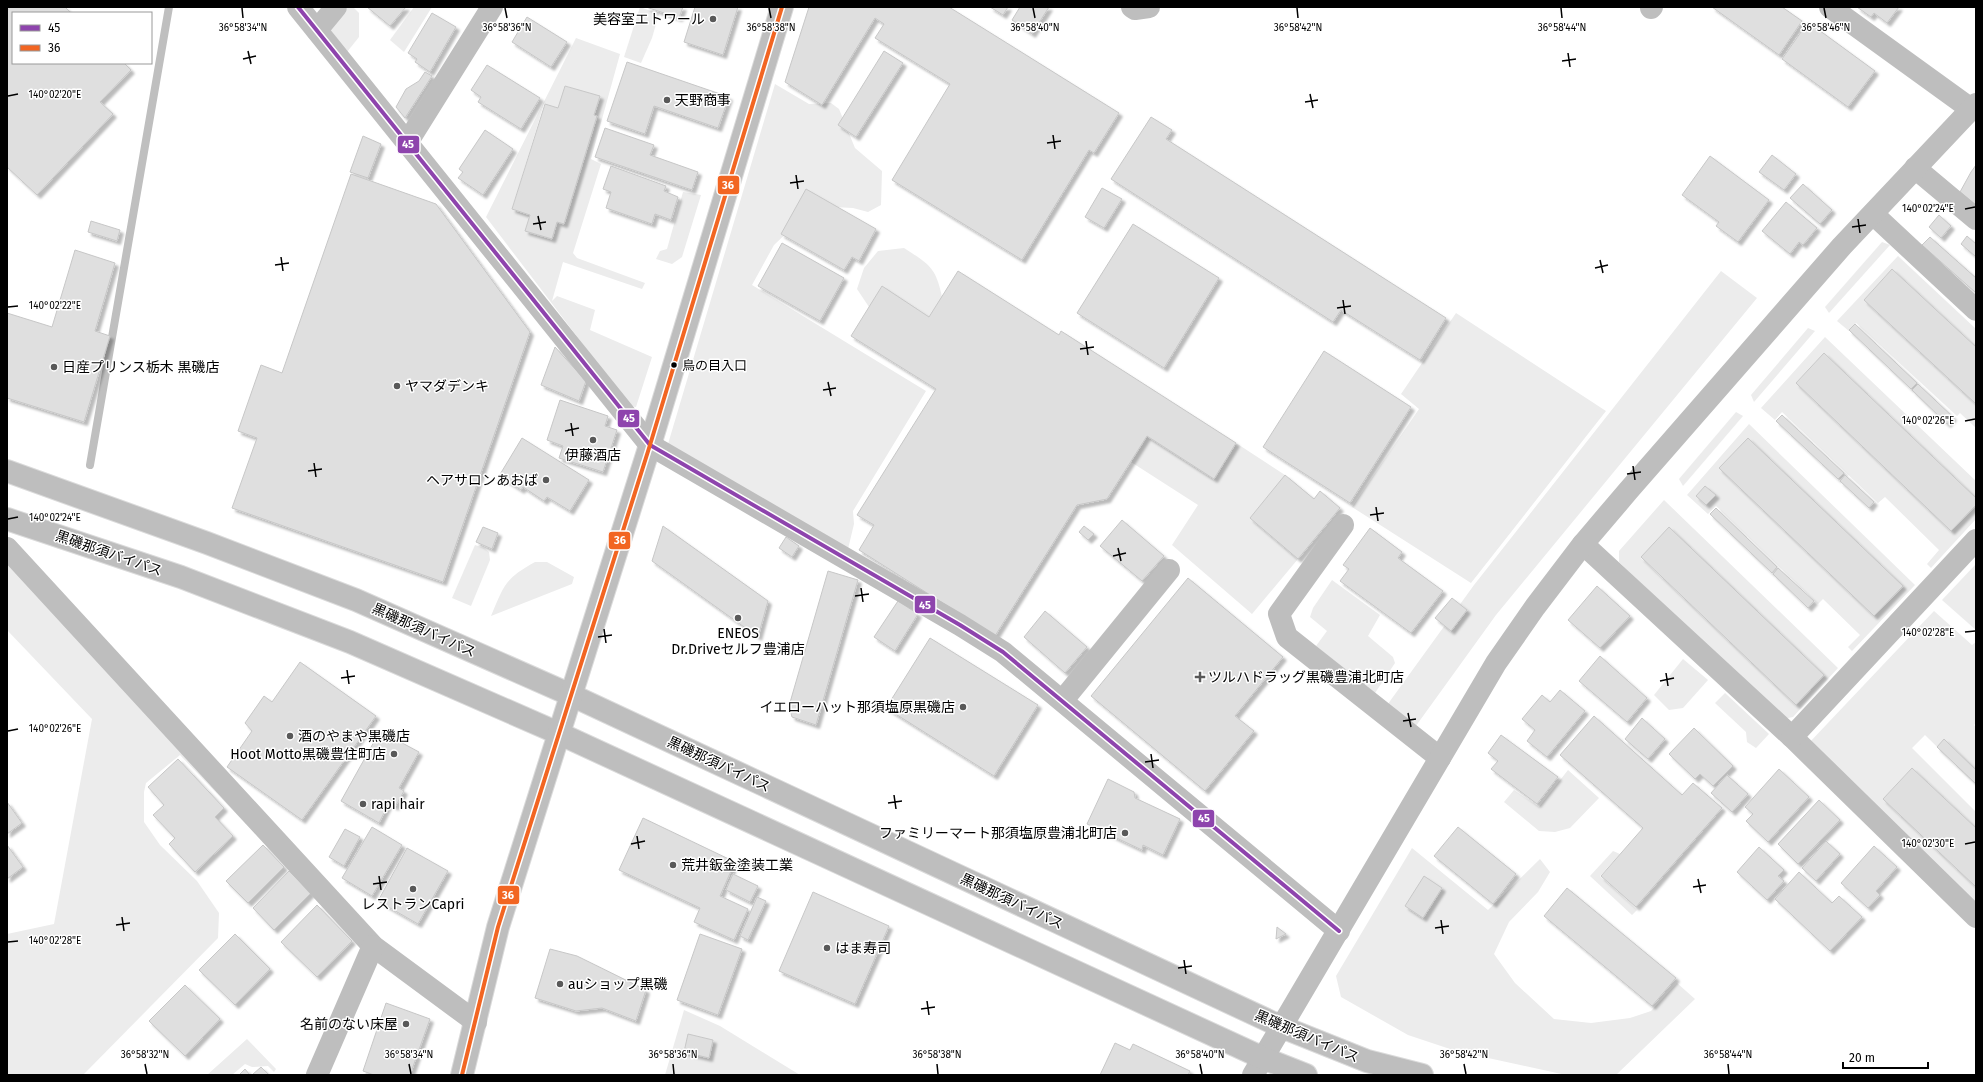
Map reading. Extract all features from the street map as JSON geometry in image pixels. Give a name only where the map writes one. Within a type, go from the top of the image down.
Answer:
[{"type":"street","points":[[298,7],[650,445],[960,625],[1003,652],[1063,700],[1339,931]]},
{"type":"street","points":[[317,30],[336,7]]},
{"type":"street","points":[[407,143],[492,7]]},
{"type":"street","points":[[462,1075],[498,926],[650,445],[782,7]]},
{"type":"street","points":[[1132,7],[1135,9],[1149,7]]},
{"type":"street","points":[[1258,1067],[1496,663],[1535,607],[1583,544],[1791,303],[1974,106],[1830,7]]},
{"type":"street","points":[[1916,168],[1976,219]]},
{"type":"street","points":[[1873,214],[1976,310]]},
{"type":"street","name":"黒磯那須バイパス","points":[[7,471],[207,543],[356,600],[571,695],[1282,1027],[1367,1061],[1422,1075]]},
{"type":"street","name":"黒磯那須バイパス","points":[[7,519],[181,577],[350,642],[558,733],[1258,1067],[1306,1075]]},
{"type":"street","points":[[1343,525],[1279,614],[1286,637],[1440,758]]},
{"type":"street","points":[[1792,737],[1976,540]]},
{"type":"street","points":[[1583,544],[1792,737],[1976,917]]},
{"type":"street","points":[[7,548],[373,946],[476,1022]]},
{"type":"street","points":[[1063,700],[1169,570]]},
{"type":"street","points":[[317,1075],[373,946]]},
{"type":"shaded area","points":[[348,7],[353,7],[359,13],[359,37],[347,52],[330,29]]},
{"type":"shaded area","points":[[414,7],[432,7],[404,52],[390,40]]},
{"type":"shaded area","points":[[640,7],[659,14],[652,38],[641,63],[624,57]]},
{"type":"shaded area","points":[[576,38],[620,54],[591,159],[601,164],[573,253],[577,258],[645,283],[642,289],[563,262],[552,301],[557,296],[595,310],[590,330],[652,357],[636,407],[630,406],[486,217]],"holes":[[[566,86],[600,97],[594,115],[597,117],[564,224],[557,222],[551,239],[525,231],[530,215],[512,209],[544,104],[558,108]]]},
{"type":"shaded area","points":[[775,84],[809,104],[831,103],[839,109],[855,148],[882,171],[881,205],[868,212],[853,208],[815,206],[774,245],[752,285],[926,391],[853,511],[854,524],[848,549],[668,444]]},
{"type":"shaded area","points":[[683,192],[701,195],[682,257],[672,264],[656,259],[660,251],[667,249]]},
{"type":"shaded area","points":[[1882,242],[1890,245],[1829,313],[1825,307]]},
{"type":"shaded area","points":[[904,248],[927,264],[935,274],[943,301],[923,324],[873,313],[857,289],[864,268],[878,251]]},
{"type":"shaded area","points":[[1898,256],[1976,329],[1976,347],[1892,269],[1864,300],[1976,404],[1976,428],[1960,413],[1957,416],[1856,323],[1849,331],[1837,321]]},
{"type":"shaded area","points":[[1721,271],[1757,298],[1496,615],[1413,730],[1385,708],[1474,585]]},
{"type":"shaded area","points":[[1456,313],[1606,411],[1471,583],[1352,507],[1419,409],[1401,394]]},
{"type":"shaded area","points":[[1808,328],[1815,331],[1754,402],[1751,395]]},
{"type":"shaded area","points":[[1825,337],[1976,481],[1976,498],[1824,353],[1796,383],[1951,531],[1976,505],[1976,519],[1931,568],[1927,564],[1939,550],[1885,497],[1878,503],[1782,412],[1775,420],[1761,408]]},
{"type":"shaded area","points":[[1736,412],[1743,416],[1683,486],[1679,479]]},
{"type":"shaded area","points":[[1749,424],[1915,585],[1852,651],[1848,647],[1860,635],[1823,599],[1818,604],[1716,506],[1708,514],[1687,495]],"holes":[[[1720,468],[1903,586],[1874,616]]]},
{"type":"shaded area","points":[[1147,436],[1214,479],[1236,443],[1285,475],[1250,518],[1298,559],[1252,614],[1172,545],[1198,505],[1131,462]]},
{"type":"shaded area","points":[[1664,500],[1838,668],[1793,717],[1783,719],[1619,562],[1619,551]],"holes":[[[1669,528],[1824,675],[1796,705],[1641,558]]]},
{"type":"shaded area","points":[[475,545],[484,548],[489,552],[490,560],[471,606],[452,598]]},
{"type":"shaded area","points":[[7,561],[249,818],[246,824],[180,755],[146,783],[144,792],[144,822],[160,845],[197,881],[219,913],[218,938],[83,1075],[7,1075],[7,934],[54,924],[92,719],[7,630]]},
{"type":"shaded area","points":[[535,562],[547,562],[574,577],[572,584],[491,616],[506,584],[517,573]]},
{"type":"shaded area","points":[[1976,564],[1976,630],[1942,600]]},
{"type":"shaded area","points":[[1332,580],[1380,615],[1368,636],[1393,657],[1395,663],[1375,693],[1316,646],[1327,631],[1310,617],[1313,608]]},
{"type":"shaded area","points":[[1934,611],[1972,645],[1976,642],[1976,723],[1974,725],[1976,727],[1976,785],[1925,735],[1912,748],[1976,812],[1976,828],[1912,768],[1883,799],[1976,887],[1976,902],[1809,743]]},
{"type":"shaded area","points":[[1683,659],[1708,680],[1683,708],[1669,710],[1654,695]]},
{"type":"shaded area","points":[[1725,693],[1769,734],[1756,748],[1747,742],[1746,732],[1715,703]]},
{"type":"shaded area","points":[[1568,770],[1599,798],[1570,828],[1555,832],[1539,831],[1504,802],[1514,790],[1539,807]]},
{"type":"shaded area","points":[[1412,848],[1488,910],[1540,859],[1550,872],[1538,892],[1509,922],[1494,954],[1515,983],[1554,1019],[1591,1023],[1630,1018],[1651,1011],[1677,983],[1695,999],[1616,1075],[1566,1075],[1456,1051],[1408,1035],[1341,997],[1336,976]]},
{"type":"shaded area","points":[[1613,851],[1620,854],[1600,876],[1637,910],[1632,915],[1590,876]]},
{"type":"shaded area","points":[[684,1010],[720,1026],[800,1075],[665,1075]]},
{"type":"shaded area","points":[[247,1039],[276,1069],[274,1072],[268,1066],[252,1067],[245,1064],[232,1075],[207,1075]]},
{"type":"building","points":[[10,7],[65,7],[70,12],[12,12],[12,64],[125,64],[131,70],[100,102],[113,114],[37,195],[7,167],[7,11]]},
{"type":"building","points":[[367,7],[406,7],[390,26]]},
{"type":"building","points":[[646,7],[683,7],[679,18]]},
{"type":"building","points":[[695,7],[738,7],[723,55],[684,42]]},
{"type":"building","points":[[809,7],[949,7],[1119,113],[1094,153],[1089,150],[1022,260],[892,180],[950,84],[875,38],[884,24],[875,18],[822,105],[785,82]]},
{"type":"building","points":[[990,7],[1008,7],[1003,15]]},
{"type":"building","points":[[1020,7],[1049,7],[1032,34],[1012,20]]},
{"type":"building","points":[[1712,7],[1782,7],[1802,21],[1779,55]]},
{"type":"building","points":[[1857,7],[1899,7],[1887,23],[1874,13],[1871,17]]},
{"type":"building","points":[[432,13],[456,27],[430,72],[415,62],[417,59],[408,53]]},
{"type":"building","points":[[527,17],[567,42],[551,67],[512,42]]},
{"type":"building","points":[[1808,22],[1875,71],[1848,107],[1782,59]]},
{"type":"building","points":[[884,51],[903,63],[856,137],[838,125]]},
{"type":"building","points":[[627,62],[729,97],[718,128],[654,106],[645,134],[607,121]]},
{"type":"building","points":[[487,65],[540,98],[521,129],[478,102],[481,97],[471,90]]},
{"type":"building","points":[[425,72],[432,76],[405,118],[396,107],[406,89],[419,81]]},
{"type":"building","points":[[565,86],[600,96],[594,115],[597,116],[564,224],[557,222],[552,239],[525,231],[530,215],[512,209],[545,104],[558,108]]},
{"type":"building","points":[[1151,117],[1172,130],[1166,139],[1446,318],[1420,360],[1341,310],[1333,322],[1111,179]]},
{"type":"building","points":[[605,128],[654,145],[650,155],[698,172],[692,190],[595,157]]},
{"type":"building","points":[[485,130],[513,149],[483,195],[458,178],[463,172],[459,169]]},
{"type":"building","points":[[363,136],[381,144],[368,178],[350,172]]},
{"type":"building","points":[[1772,155],[1796,174],[1784,190],[1759,172]]},
{"type":"building","points":[[1710,156],[1769,200],[1738,242],[1716,226],[1719,222],[1682,195]]},
{"type":"building","points":[[1976,165],[1976,205],[1960,192]]},
{"type":"building","points":[[611,166],[666,186],[664,191],[678,197],[671,220],[655,214],[652,224],[606,208],[611,192],[603,189]]},
{"type":"building","points":[[351,174],[436,204],[530,332],[443,582],[232,508],[257,438],[238,431],[261,365],[282,373]]},
{"type":"building","points":[[1803,184],[1832,210],[1820,224],[1790,198]]},
{"type":"building","points":[[1102,188],[1122,199],[1104,228],[1085,217]]},
{"type":"building","points":[[806,189],[876,229],[859,261],[852,257],[844,270],[781,234]]},
{"type":"building","points":[[1786,202],[1817,228],[1803,245],[1799,242],[1790,254],[1762,231]]},
{"type":"building","points":[[1939,215],[1951,226],[1941,238],[1929,227]]},
{"type":"building","points":[[91,221],[120,230],[117,241],[88,232]]},
{"type":"building","points":[[1133,224],[1219,278],[1164,368],[1077,313]]},
{"type":"building","points":[[1967,236],[1976,244],[1976,257],[1961,244]]},
{"type":"building","points":[[1930,237],[1976,278],[1976,293],[1922,245]]},
{"type":"building","points":[[782,243],[844,278],[820,321],[758,286]]},
{"type":"building","name":"日産プリンス栃木 黒磯店","points":[[75,250],[115,263],[95,331],[110,336],[84,422],[7,398],[7,313],[52,327]]},
{"type":"building","points":[[1892,269],[1976,347],[1976,404],[1864,300]]},
{"type":"building","points":[[958,271],[1059,335],[1061,331],[1236,443],[1214,479],[1147,436],[1107,499],[1077,505],[995,636],[859,550],[874,525],[857,515],[936,389],[851,336],[882,286],[929,317]]},
{"type":"building","points":[[1855,324],[1917,383],[1911,389],[1849,330]]},
{"type":"building","points":[[555,347],[586,381],[579,401],[541,385]]},
{"type":"building","points":[[1324,351],[1411,407],[1350,503],[1263,447]]},
{"type":"building","points":[[1824,353],[1976,498],[1976,505],[1951,531],[1796,383]]},
{"type":"building","points":[[1918,384],[1953,417],[1947,424],[1912,390]]},
{"type":"building","points":[[560,400],[608,416],[605,426],[617,430],[603,472],[559,458],[563,446],[547,440]]},
{"type":"building","points":[[1782,415],[1844,473],[1838,479],[1776,421]]},
{"type":"building","points":[[522,438],[589,480],[570,511],[547,497],[544,501],[523,487],[521,490],[499,476]]},
{"type":"building","points":[[1748,438],[1903,586],[1874,616],[1719,468]]},
{"type":"building","points":[[1285,475],[1314,499],[1320,491],[1340,508],[1298,559],[1250,518]]},
{"type":"building","points":[[1845,475],[1874,502],[1869,508],[1840,481]]},
{"type":"building","points":[[1705,486],[1716,495],[1706,505],[1696,496]]},
{"type":"building","points":[[1716,508],[1777,567],[1772,573],[1710,514]]},
{"type":"building","points":[[1122,520],[1164,556],[1142,581],[1100,546]]},
{"type":"building","points":[[663,526],[768,601],[758,637],[652,561]]},
{"type":"building","points":[[1084,526],[1094,534],[1088,540],[1079,532]]},
{"type":"building","points":[[483,527],[498,533],[492,549],[476,542]]},
{"type":"building","points":[[1669,527],[1824,675],[1796,705],[1641,557]]},
{"type":"building","points":[[1370,528],[1402,552],[1398,558],[1443,591],[1411,633],[1340,581],[1349,569],[1343,565]]},
{"type":"building","points":[[786,537],[799,546],[792,557],[779,548]]},
{"type":"building","points":[[1778,568],[1814,601],[1808,608],[1773,574]]},
{"type":"building","points":[[828,571],[858,580],[816,725],[792,717],[789,706]]},
{"type":"building","points":[[1188,578],[1283,657],[1235,716],[1254,731],[1205,791],[1091,696]]},
{"type":"building","points":[[1597,586],[1630,616],[1600,648],[1568,620]]},
{"type":"building","points":[[1452,598],[1467,610],[1451,631],[1435,618]]},
{"type":"building","points":[[898,601],[918,614],[895,651],[874,637]]},
{"type":"building","points":[[1045,611],[1087,647],[1065,673],[1024,637]]},
{"type":"building","points":[[930,638],[1038,705],[994,776],[886,708]]},
{"type":"building","points":[[1600,656],[1647,698],[1627,722],[1579,681]]},
{"type":"building","points":[[300,662],[376,716],[302,820],[227,767],[252,731],[245,723],[264,696],[272,702]]},
{"type":"building","points":[[1560,690],[1585,711],[1547,757],[1527,741],[1535,730],[1522,719],[1542,695],[1550,702]]},
{"type":"building","points":[[1594,716],[1682,795],[1693,783],[1722,808],[1636,907],[1601,876],[1643,828],[1560,755]]},
{"type":"building","points":[[1642,718],[1665,739],[1648,759],[1625,739]]},
{"type":"building","points":[[1694,728],[1733,766],[1713,786],[1700,774],[1695,779],[1669,754]]},
{"type":"building","points":[[380,731],[419,752],[399,788],[404,791],[395,807],[389,803],[379,823],[341,801]]},
{"type":"building","points":[[1501,735],[1558,777],[1537,804],[1491,769],[1498,761],[1488,753]]},
{"type":"building","points":[[1944,739],[1976,770],[1976,784],[1937,747]]},
{"type":"building","points":[[178,759],[224,808],[215,817],[233,836],[195,872],[169,844],[175,838],[153,815],[164,805],[148,787]]},
{"type":"building","points":[[1912,768],[1976,828],[1976,887],[1883,799]]},
{"type":"building","points":[[1779,769],[1809,797],[1768,842],[1746,821],[1753,814],[1745,807]]},
{"type":"building","points":[[1727,775],[1748,794],[1732,812],[1711,793]]},
{"type":"building","points":[[1108,779],[1134,792],[1135,798],[1180,819],[1163,855],[1143,845],[1142,850],[1087,824]]},
{"type":"building","points":[[1819,800],[1840,820],[1798,864],[1778,844]]},
{"type":"building","points":[[7,802],[22,823],[7,834]]},
{"type":"building","points":[[643,818],[735,862],[720,896],[748,909],[734,940],[694,922],[700,908],[619,870]]},
{"type":"building","points":[[372,827],[402,845],[372,896],[342,878]]},
{"type":"building","points":[[1458,827],[1516,874],[1493,904],[1434,856]]},
{"type":"building","points":[[345,829],[360,837],[344,866],[329,857]]},
{"type":"building","points":[[1826,841],[1840,854],[1816,881],[1802,868]]},
{"type":"building","points":[[7,845],[23,867],[7,879]]},
{"type":"building","points":[[263,845],[284,867],[248,903],[226,881]]},
{"type":"building","points":[[1874,846],[1897,867],[1876,891],[1880,895],[1868,908],[1841,883]]},
{"type":"building","points":[[1759,847],[1784,870],[1778,876],[1784,881],[1767,900],[1737,872]]},
{"type":"building","points":[[407,848],[448,871],[418,924],[378,901]]},
{"type":"building","points":[[289,871],[311,893],[274,930],[253,908]]},
{"type":"building","points":[[1799,872],[1832,903],[1839,896],[1862,917],[1830,951],[1775,899]]},
{"type":"building","points":[[733,874],[758,886],[750,902],[726,890]]},
{"type":"building","points":[[1424,876],[1442,888],[1423,918],[1405,906]]},
{"type":"building","points":[[1567,888],[1676,978],[1652,1006],[1544,916]]},
{"type":"building","points":[[813,892],[889,926],[855,1004],[779,971]]},
{"type":"building","points":[[757,897],[766,901],[748,940],[740,936]]},
{"type":"building","points":[[317,905],[352,941],[317,977],[281,942]]},
{"type":"building","points":[[1277,927],[1286,934],[1276,939]]},
{"type":"building","points":[[235,934],[270,969],[235,1005],[199,970]]},
{"type":"building","points":[[700,934],[742,949],[718,1015],[677,1000]]},
{"type":"building","points":[[550,949],[577,956],[646,990],[636,1021],[602,1008],[576,1011],[535,998]]},
{"type":"building","points":[[185,985],[220,1019],[185,1056],[149,1021]]},
{"type":"building","points":[[386,1003],[430,1019],[410,1075],[374,1075],[363,1071]]},
{"type":"building","points":[[688,1034],[713,1040],[709,1058],[684,1052]]},
{"type":"building","points":[[1115,1043],[1130,1050],[1133,1044],[1190,1071],[1188,1075],[1100,1075]]},
{"type":"building","points":[[261,1067],[269,1075],[252,1075]]},
{"type":"building","points":[[245,1069],[250,1075],[239,1075]]},
{"type":"waterway","points":[[90,465],[169,7]]},
{"type":"transit line","name":"45","points":[[298,7],[650,445],[960,625],[1003,652],[1339,931]]},
{"type":"transit line","name":"36","points":[[462,1075],[498,927],[650,445],[782,7]]},
{"type":"place","name":"美容室エトワール","points":[[713,19]]},
{"type":"place","name":"天野商事","points":[[667,100]]},
{"type":"place","name":"鳥の目入口","points":[[674,365]]},
{"type":"place","name":"日産プリンス栃木 黒磯店","points":[[54,367]]},
{"type":"place","name":"ヤマダデンキ","points":[[397,386]]},
{"type":"place","name":"伊藤酒店","points":[[593,440]]},
{"type":"place","name":"ヘアサロンあおば","points":[[546,480]]},
{"type":"place","name":"ENEOS Dr.Driveセルフ豊浦店","points":[[738,618]]},
{"type":"place","name":"ツルハドラッグ黒磯豊浦北町店","points":[[1200,677]]},
{"type":"place","name":"イエローハット那須塩原黒磯店","points":[[963,707]]},
{"type":"place","name":"酒のやまや黒磯店","points":[[290,736]]},
{"type":"place","name":"Hoot Motto黒磯豊住町店","points":[[394,754]]},
{"type":"place","name":"rapi hair","points":[[363,804]]},
{"type":"place","name":"ファミリーマート那須塩原豊浦北町店","points":[[1125,833]]},
{"type":"place","name":"荒井鈑金塗装工業","points":[[673,865]]},
{"type":"place","name":"レストランCapri","points":[[413,889]]},
{"type":"place","name":"はま寿司","points":[[827,948]]},
{"type":"place","name":"auショップ黒磯","points":[[560,984]]},
{"type":"place","name":"名前のない床屋","points":[[406,1024]]}]
